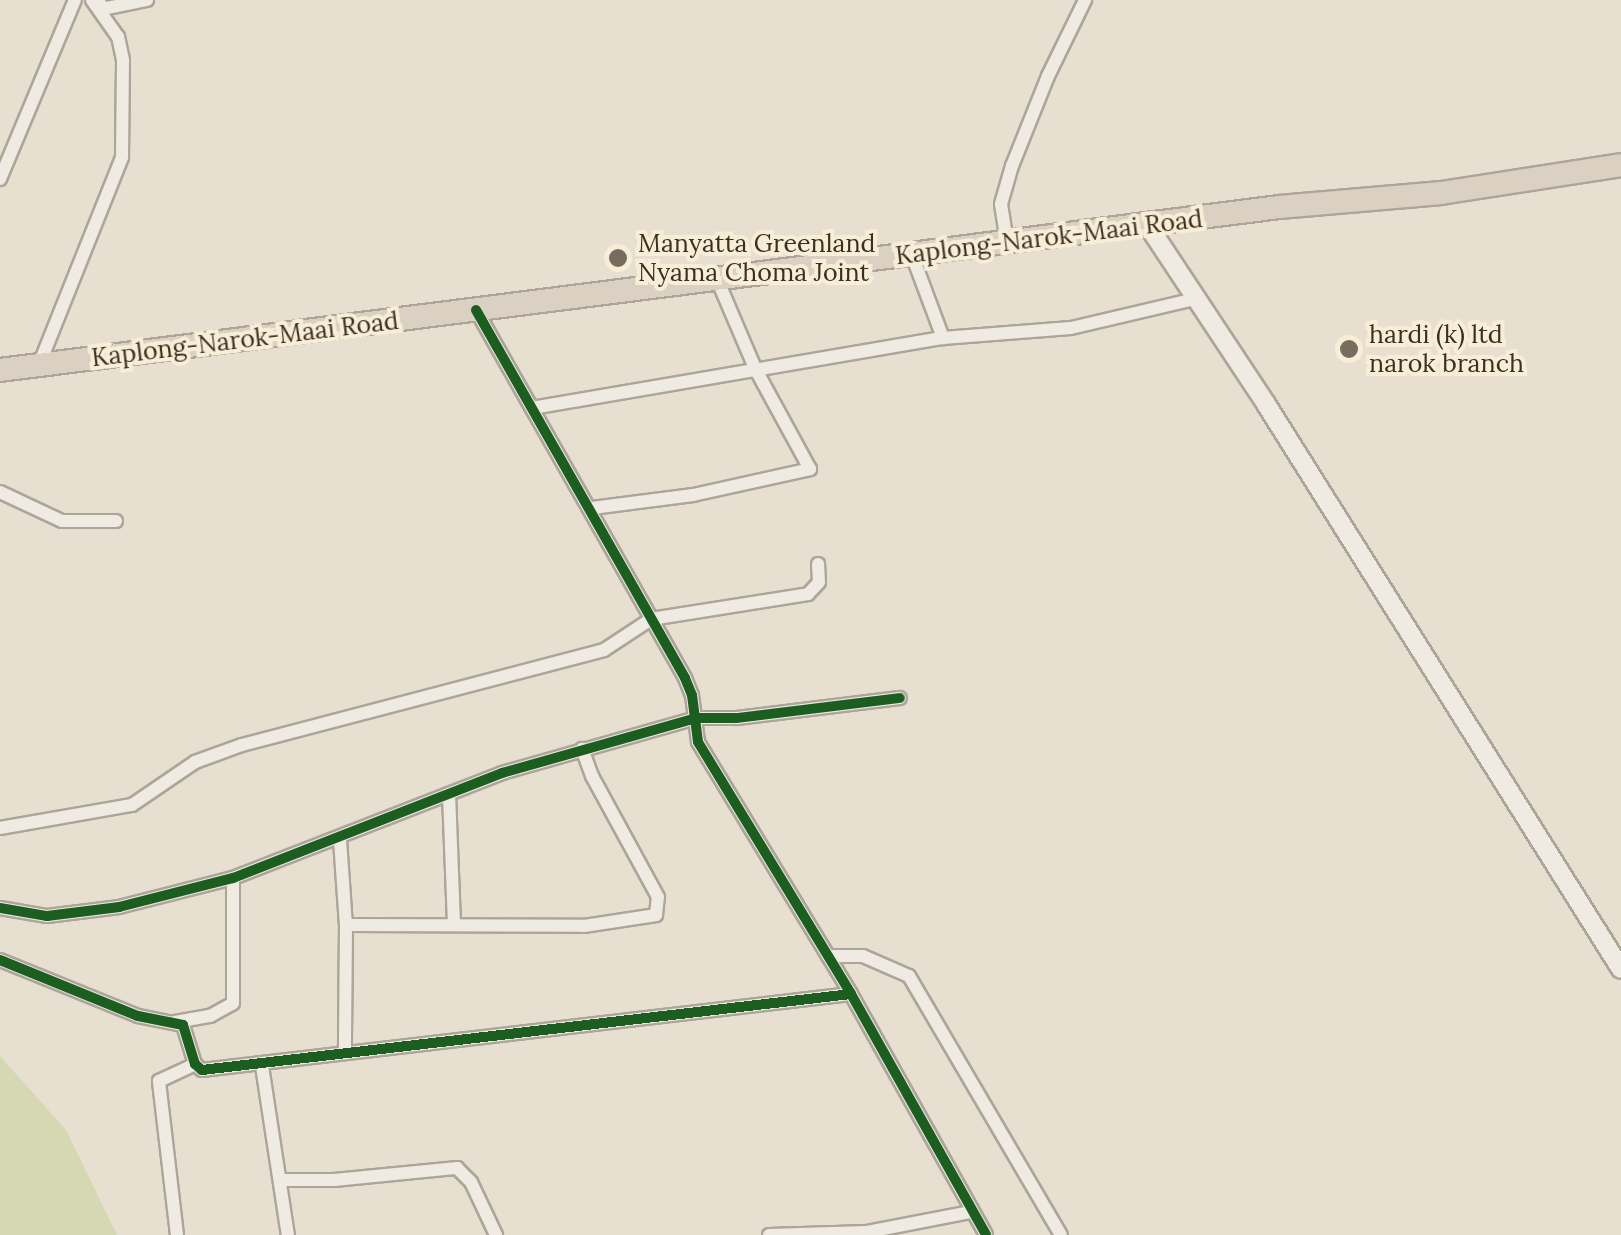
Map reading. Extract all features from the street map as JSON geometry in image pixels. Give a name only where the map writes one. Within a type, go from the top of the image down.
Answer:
[{"type":"highway","name":"Kaplong-Narok-Maai Road","points":[[0,370],[1146,224],[1441,193],[1621,165]]},
{"type":"street","points":[[0,179],[75,0]]},
{"type":"street","points":[[39,366],[122,157],[123,60],[118,37],[98,3],[147,0]]},
{"type":"street","points":[[1007,242],[1001,204],[1012,166],[1048,76],[1085,0]]},
{"type":"street","points":[[1146,224],[1621,969]]},
{"type":"street","points":[[912,255],[943,338]]},
{"type":"street","points":[[592,508],[693,495],[810,469],[755,368],[718,280]]},
{"type":"street","points":[[532,408],[943,338],[1071,328],[1195,300]]},
{"type":"street","points":[[476,310],[592,508],[685,678],[698,742],[851,994],[986,1235]]},
{"type":"street","points":[[0,492],[62,521],[116,521]]},
{"type":"street","points":[[0,828],[132,805],[195,762],[242,745],[604,650],[651,619],[808,594],[819,582],[818,564]]},
{"type":"street","points":[[0,908],[47,916],[119,907],[233,878],[340,840],[449,794],[582,749],[696,718],[737,718],[900,698]]},
{"type":"street","points":[[346,925],[454,922],[584,926],[656,915],[658,897],[582,749]]},
{"type":"street","points":[[449,794],[454,922]]},
{"type":"street","points":[[340,840],[346,925],[345,1050]]},
{"type":"street","points":[[175,1022],[210,1016],[233,1003],[233,878]]},
{"type":"street","points":[[828,956],[862,956],[909,976],[1061,1235]]},
{"type":"street","points":[[0,960],[138,1016],[183,1026],[192,1044],[195,1064],[202,1070],[262,1066],[345,1050],[646,1020],[851,994]]},
{"type":"street","points":[[177,1235],[159,1081],[195,1064]]},
{"type":"street","points":[[262,1066],[288,1235]]},
{"type":"street","points":[[280,1180],[334,1180],[457,1168],[471,1182],[496,1235]]},
{"type":"street","points":[[770,1235],[868,1232],[972,1212]]},
{"type":"green space","points":[[0,1056],[66,1130],[117,1235],[0,1235]]},
{"type":"cycle path","points":[[476,310],[685,678],[692,695],[698,742],[851,994],[986,1235]]},
{"type":"cycle path","points":[[0,908],[47,916],[119,907],[233,878],[502,773],[696,718],[737,718],[900,698]]},
{"type":"cycle path","points":[[0,960],[138,1016],[183,1025],[195,1064],[202,1070],[851,994]]},
{"type":"place","name":"Manyatta Greenland Nyama Choma Joint","points":[[618,258]]},
{"type":"place","name":"hardi (k) ltd narok branch","points":[[1349,349]]}]
